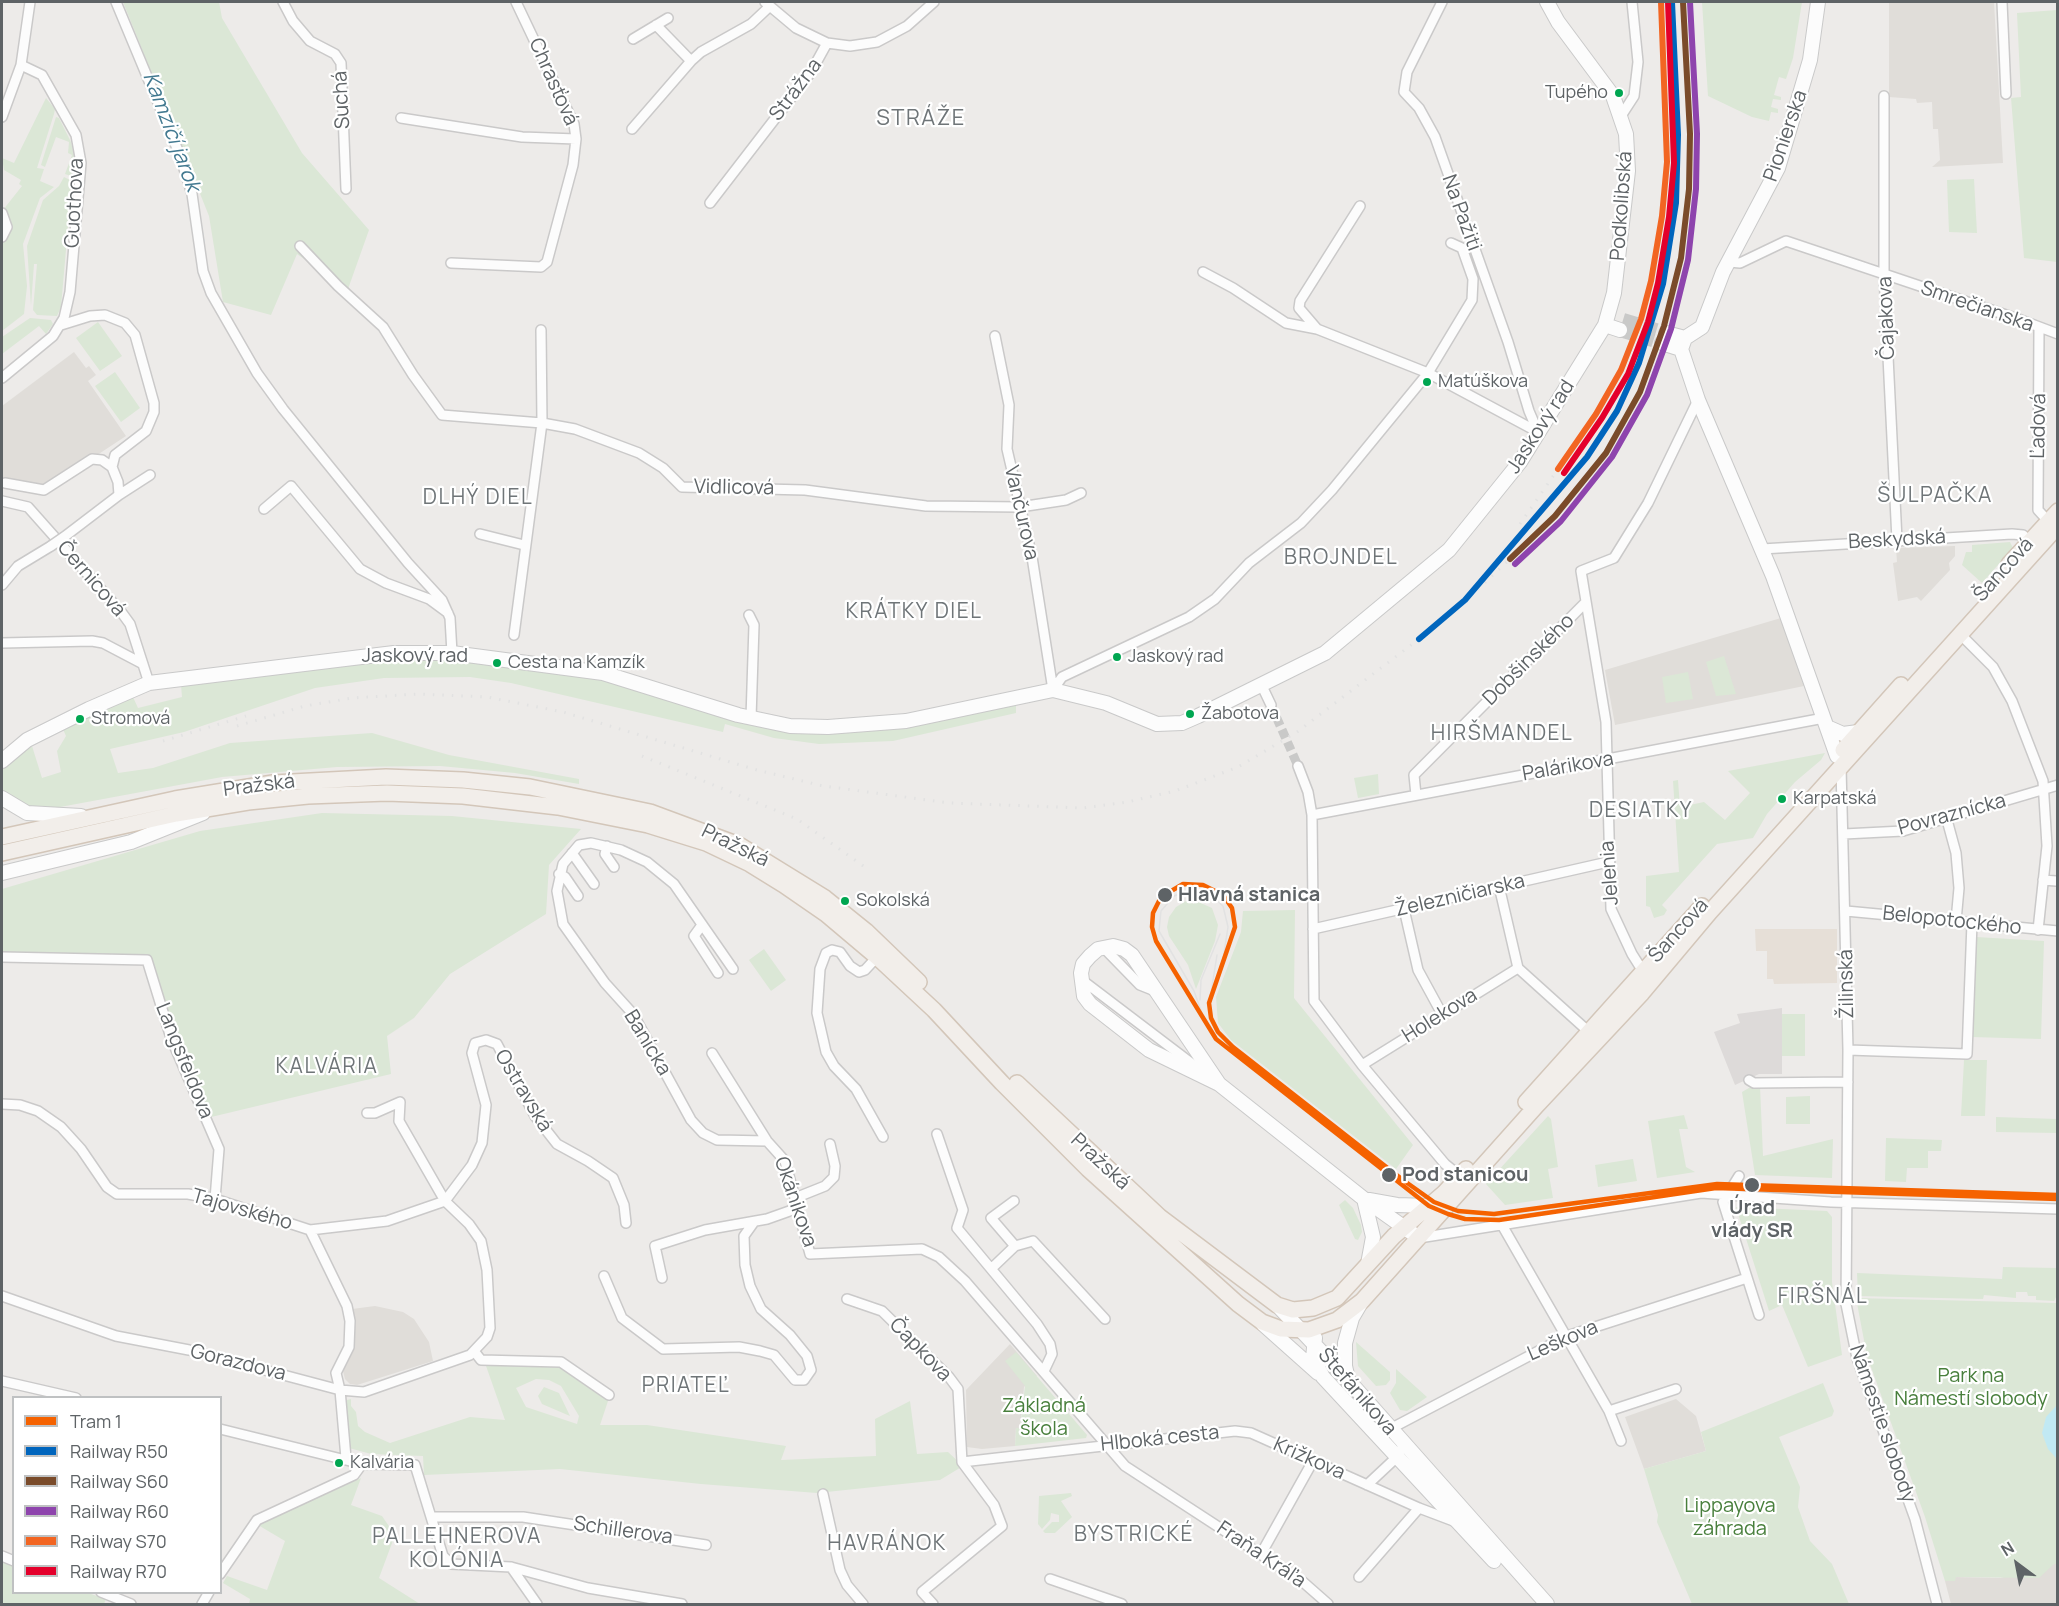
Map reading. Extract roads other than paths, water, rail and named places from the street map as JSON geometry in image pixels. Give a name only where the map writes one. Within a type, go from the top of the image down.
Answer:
[{"type":"main road","name":"Šancová","points":[[1276,1305],[1302,1310],[1337,1298],[1403,1228],[1466,1177],[1642,993],[1839,761],[1858,732],[2030,541],[2054,520]]},
{"type":"main road","name":"Šancová","points":[[1302,1330],[1319,1328],[1345,1315],[1362,1301],[1419,1238],[1466,1177],[1589,1032],[1960,633],[2054,520]]},
{"type":"main road","name":"Pražská","points":[[2,837],[245,787],[308,780],[395,777],[463,780],[530,787],[617,803],[704,830],[775,865],[847,914],[903,966],[1007,1074],[1096,1160],[1160,1217],[1276,1305]]},
{"type":"main road","name":"Pražská","points":[[2,854],[215,808],[308,796],[419,794],[529,803],[628,820],[706,843],[750,864],[826,914],[878,957],[934,1010],[1002,1083],[1088,1169],[1178,1251],[1262,1322],[1281,1329],[1302,1330]]},
{"type":"main road","points":[[1319,1328],[1337,1298]]},
{"type":"street","points":[[2,117],[21,65],[30,2]]},
{"type":"street","points":[[116,2],[178,153],[192,194],[203,271],[211,293],[257,373],[408,563],[436,592],[448,613],[452,653]]},
{"type":"street","name":"Suchá","points":[[283,2],[293,21],[310,41],[335,54],[341,63],[346,189]]},
{"type":"street","name":"Chrasťová","points":[[451,263],[542,267],[547,261],[573,165],[576,139],[574,124],[516,2]]},
{"type":"street","name":"Strážna","points":[[710,203],[811,72],[827,43],[858,45],[881,40],[907,26],[934,2]]},
{"type":"street","name":"Na Pažiti","points":[[1442,2],[1407,72],[1404,92],[1419,108],[1435,137],[1538,432]]},
{"type":"street","name":"Podkolibská","points":[[1547,2],[1558,21],[1607,85],[1622,116],[1628,171],[1614,323]]},
{"type":"street","points":[[1622,116],[1634,96],[1638,62],[1632,2]]},
{"type":"street","name":"Pionierska","points":[[1729,262],[1773,181],[1783,155],[1810,60],[1818,2]]},
{"type":"street","points":[[2002,2],[2006,94]]},
{"type":"street","points":[[632,129],[691,61],[701,52],[751,24],[767,4],[796,28],[827,43]]},
{"type":"street","points":[[633,39],[668,18]]},
{"type":"street","points":[[656,25],[691,61]]},
{"type":"street","name":"Guothova","points":[[2,378],[50,339],[61,325],[70,292],[81,163],[76,135],[42,75],[21,65]]},
{"type":"street","name":"Čajakova","points":[[1884,96],[1884,275],[1897,540]]},
{"type":"street","points":[[401,118],[522,137],[576,139]]},
{"type":"street","points":[[1317,329],[1299,308],[1300,301],[1360,206]]},
{"type":"street","points":[[2,213],[7,224],[2,237]]},
{"type":"street","name":"Smrečianska","points":[[1729,262],[1740,263],[1786,241],[2058,334]]},
{"type":"street","points":[[1053,690],[1062,677],[1189,617],[1215,599],[1249,563],[1301,523],[1332,490],[1428,373],[1472,300],[1473,279],[1462,248],[1451,243]]},
{"type":"street","name":"Vidlicová","points":[[300,246],[383,327],[442,415],[542,423],[575,429],[639,453],[663,468],[682,487],[805,490],[926,506],[1020,507],[1066,500],[1081,492]]},
{"type":"street","points":[[1683,344],[1702,327],[1729,262]]},
{"type":"street","points":[[1203,272],[1233,288],[1286,323],[1317,329],[1428,373],[1538,432]]},
{"type":"street","name":"Guothova","points":[[61,325],[90,316],[105,315],[125,323],[135,335],[154,403],[153,420],[146,431],[115,455],[112,467]]},
{"type":"street","name":"Jaskový rad","points":[[2,751],[22,744],[89,709],[149,683],[362,655],[452,653],[603,673],[751,718],[810,727],[884,723],[929,717],[1053,690],[1106,703],[1149,722],[1165,725],[1188,720],[1333,647],[1441,558],[1499,491],[1614,323]]},
{"type":"street","name":"Ľadová","points":[[2039,328],[2038,510],[2054,520]]},
{"type":"street","points":[[514,635],[524,545],[542,423],[541,330]]},
{"type":"street","name":"Vančurova","points":[[995,336],[1009,405],[1007,448],[1032,557],[1053,690]]},
{"type":"street","points":[[1664,338],[1683,344]]},
{"type":"street","points":[[1683,344],[1698,400],[1762,549],[1839,761]]},
{"type":"street","name":"Dobšinského","points":[[1416,795],[1414,774],[1585,603],[1581,571],[1614,558],[1648,503],[1698,400]]},
{"type":"street","points":[[5,483],[44,490],[92,459],[102,460],[112,467],[118,482],[119,495]]},
{"type":"street","points":[[2,585],[26,560],[51,546],[119,495],[150,475]]},
{"type":"street","points":[[264,509],[291,486],[360,569],[386,583],[429,599],[448,613]]},
{"type":"street","name":"Černicová","points":[[2,501],[28,507],[122,612],[130,624],[149,683]]},
{"type":"street","points":[[480,534],[524,545]]},
{"type":"street","name":"Beskydská","points":[[1762,549],[2019,534],[2030,541]]},
{"type":"street","name":"Jelenia","points":[[1585,603],[1606,722],[1611,909],[1632,954],[1644,971]]},
{"type":"street","points":[[749,615],[754,625],[751,718]]},
{"type":"street","points":[[1960,633],[1993,667],[2012,701],[2044,790],[2047,846],[2038,930]]},
{"type":"street","points":[[2,644],[92,641],[103,643],[142,663]]},
{"type":"street","points":[[1261,684],[1271,705]]},
{"type":"street","points":[[1825,723],[1843,734],[1858,732]]},
{"type":"street","name":"Palárikova","points":[[1312,815],[1696,743],[1825,723]]},
{"type":"street","name":"Jaskový rad","points":[[2,761],[22,744]]},
{"type":"street","name":"Žilinská","points":[[1839,761],[1844,834],[1848,1050],[1845,1201]]},
{"type":"street","points":[[1298,766],[1308,792],[1312,815],[1314,1001],[1362,1065],[1445,1164],[1466,1177]]},
{"type":"street","name":"Povraznícka","points":[[1844,834],[1904,831],[2058,785]]},
{"type":"street","points":[[2,798],[27,813],[92,817]]},
{"type":"street","points":[[2,873],[131,842],[215,808]]},
{"type":"street","points":[[1947,819],[1956,854],[1959,888],[1956,921]]},
{"type":"street","points":[[594,884],[572,853],[579,845],[591,843],[607,846],[636,856],[674,884],[733,969]]},
{"type":"street","points":[[607,846],[605,854],[614,867]]},
{"type":"street","name":"Banícka","points":[[572,853],[563,864],[559,874],[557,901],[563,924],[605,983],[633,1014],[691,1120],[703,1133],[717,1140],[767,1141]]},
{"type":"street","name":"Železničiarska","points":[[1313,929],[1608,861]]},
{"type":"street","points":[[559,874],[565,877],[578,896]]},
{"type":"street","points":[[2043,880],[2056,881]]},
{"type":"street","points":[[1499,886],[1518,968],[1589,1032]]},
{"type":"street","points":[[1404,909],[1418,970],[1442,1014]]},
{"type":"street","name":"Belopotockého","points":[[1846,911],[2058,931]]},
{"type":"street","points":[[1848,1050],[1967,1054],[1972,923]]},
{"type":"street","points":[[702,925],[694,936],[717,973]]},
{"type":"street","points":[[1219,1084],[1128,952],[1120,947],[1103,947],[1094,952],[1083,964],[1082,980],[1087,1001],[1149,1050],[1219,1084],[1364,1199],[1419,1238],[1701,1193],[1728,1197],[2058,1209]]},
{"type":"street","points":[[878,957],[865,970],[859,972],[850,966],[841,952],[828,952],[821,963],[817,993],[818,1013],[826,1052],[834,1066],[856,1089],[883,1137]]},
{"type":"street","name":"Langsfeldova","points":[[2,957],[147,960],[171,1038],[219,1149],[215,1199]]},
{"type":"street","name":"Holekova","points":[[1362,1065],[1518,968]]},
{"type":"street","points":[[1642,993],[1644,971]]},
{"type":"street","name":"Ostravská","points":[[444,1201],[472,1165],[482,1143],[486,1105],[472,1053],[475,1043],[486,1040],[496,1044],[535,1116],[557,1144],[613,1178],[624,1205],[626,1223]]},
{"type":"street","name":"Okánikova","points":[[712,1053],[767,1141],[785,1161],[810,1254],[816,1256],[857,1251],[922,1249],[939,1257],[966,1281],[1044,1371]]},
{"type":"street","points":[[1749,1080],[1754,1083],[1848,1082]]},
{"type":"street","points":[[367,1113],[375,1113],[400,1102],[399,1121],[444,1201],[476,1233],[486,1264],[489,1333],[474,1351],[481,1360],[561,1362],[609,1395]]},
{"type":"street","name":"Tajovského","points":[[2,1104],[29,1107],[61,1127],[81,1149],[107,1187],[117,1194],[166,1192],[215,1199],[310,1230],[387,1221],[444,1201]]},
{"type":"street","points":[[937,1134],[963,1210],[957,1228],[992,1268],[1050,1344],[1052,1354],[1044,1371],[1107,1444]]},
{"type":"street","points":[[662,1278],[655,1246],[705,1230],[754,1222],[797,1203],[825,1186],[834,1177],[835,1166],[830,1144]]},
{"type":"street","points":[[1739,1176],[1723,1202],[1759,1315]]},
{"type":"street","points":[[1364,1199],[1397,1205],[1429,1206]]},
{"type":"street","points":[[1364,1199],[1373,1237],[1368,1264]]},
{"type":"street","name":"Námestie slobody","points":[[1845,1201],[1844,1273],[1850,1333],[1915,1519],[1937,1605]]},
{"type":"street","points":[[1014,1202],[991,1218],[1015,1246]]},
{"type":"street","points":[[604,1276],[622,1318],[663,1349],[739,1347],[760,1351],[774,1355],[795,1380],[804,1380],[811,1370],[807,1356],[790,1335],[761,1309],[750,1286],[744,1236],[754,1222]]},
{"type":"street","points":[[1502,1225],[1609,1411],[1621,1441]]},
{"type":"street","points":[[310,1230],[349,1315],[349,1347],[336,1374],[340,1390],[346,1458]]},
{"type":"street","points":[[992,1268],[1015,1246],[1033,1241],[1105,1319]]},
{"type":"street","name":"Leškova","points":[[1390,1429],[1566,1336],[1747,1278]]},
{"type":"street","name":"Gorazdova","points":[[2,1296],[116,1336],[189,1350],[340,1390],[367,1391],[457,1360],[474,1351]]},
{"type":"street","name":"Čapkova","points":[[847,1299],[882,1311],[958,1389],[962,1462]]},
{"type":"street","name":"Šancová","points":[[1349,1382],[1345,1366],[1345,1343],[1352,1318],[1362,1301]]},
{"type":"street","name":"Pražská","points":[[1276,1305],[1313,1342]]},
{"type":"street","name":"Pražská","points":[[1262,1322],[1323,1377]]},
{"type":"street","points":[[1313,1342],[1319,1328]]},
{"type":"street","name":"Štefánikova","points":[[1313,1342],[1390,1429],[1400,1450],[1458,1523],[1534,1605]]},
{"type":"street","name":"Štefánikova","points":[[1313,1342],[1314,1358],[1323,1377],[1400,1450],[1547,1605]]},
{"type":"street","points":[[2,1381],[67,1396]]},
{"type":"street","points":[[1609,1411],[1676,1389]]},
{"type":"street","points":[[222,1429],[346,1458],[362,1464],[415,1465],[443,1556],[450,1564],[511,1567],[588,1588],[682,1605]]},
{"type":"street","name":"Hlboká cesta","points":[[962,1462],[1222,1432],[1251,1434]]},
{"type":"street","name":"Križkova","points":[[1251,1434],[1458,1523]]},
{"type":"street","name":"Fraňa Kráľa","points":[[1107,1444],[1125,1466],[1303,1582],[1328,1605]]},
{"type":"street","name":"Križkova","points":[[1368,1485],[1400,1450]]},
{"type":"street","points":[[1261,1554],[1313,1461]]},
{"type":"street","points":[[933,1605],[922,1592],[1002,1526],[994,1505],[962,1462]]},
{"type":"street","points":[[222,1571],[257,1520],[354,1475],[362,1464]]},
{"type":"street","points":[[823,1494],[838,1564],[847,1585],[863,1605]]},
{"type":"street","points":[[1359,1577],[1419,1508]]},
{"type":"street","name":"Schillerova","points":[[431,1517],[523,1517],[706,1545]]},
{"type":"street","name":"Štefánikova","points":[[1458,1523],[1477,1529]]},
{"type":"street","points":[[511,1567],[537,1605]]},
{"type":"street","points":[[1050,1579],[1122,1605]]},
{"type":"street","points":[[104,1594],[131,1605]]},
{"type":"water","points":[[2057,1405],[2057,1459],[2048,1449],[2042,1433],[2046,1417]]},
{"type":"waterway","name":"Kamzičí jarok","points":[[196,196],[203,242]]},
{"type":"tunnel","points":[[1623,320],[1666,333]]},
{"type":"tunnel","points":[[1620,330],[1662,343]]},
{"type":"tunnel","points":[[1271,705],[1298,766]]},
{"type":"tram line","name":"1","points":[[2058,1195],[1717,1184],[1494,1214],[1458,1211],[1434,1202],[1403,1180],[1233,1047],[1218,1032],[1211,1018],[1209,1003],[1235,927],[1232,908],[1223,895],[1203,885],[1183,884],[1161,897],[1153,913],[1152,927],[1156,941],[1216,1039],[1429,1206],[1448,1214],[1465,1219],[1499,1220],[1716,1188],[2058,1199]]},
{"type":"tram line","points":[[1204,1019],[1194,991],[1159,931],[1161,911],[1174,896],[1187,891],[1200,891],[1213,897],[1223,906],[1228,927],[1222,966]]},
{"type":"tram line","points":[[1200,1000],[1201,980],[1220,934]]},
{"type":"tram line","points":[[1211,993],[1217,955]]},
{"type":"railway","points":[[1520,524],[1558,469]]},
{"type":"railway","points":[[1450,615],[1510,559]]},
{"type":"railway","points":[[237,726],[305,706],[352,698],[418,694],[487,697],[563,712],[757,770],[823,786],[950,803],[1083,808],[1127,802],[1175,791],[1238,767],[1297,732],[1419,639]]},
{"type":"railway","points":[[163,741],[246,716]]},
{"type":"railway","points":[[642,756],[797,819],[869,870]]},
{"type":"rail line","name":"S70","points":[[1558,469],[1596,414],[1621,370],[1641,319],[1651,281],[1662,216],[1667,162],[1661,2]]},
{"type":"rail line","name":"R70","points":[[1564,473],[1602,418],[1628,374],[1648,322],[1658,283],[1669,217],[1674,163],[1668,2]]},
{"type":"rail line","name":"R50","points":[[1419,639],[1465,600],[1587,457],[1617,411],[1639,363],[1663,284],[1676,203],[1678,135],[1672,2]]},
{"type":"rail line","name":"S60","points":[[1510,559],[1555,516],[1606,453],[1640,392],[1664,326],[1681,258],[1689,189],[1690,134],[1683,2]]},
{"type":"rail line","name":"R60","points":[[1515,564],[1561,521],[1612,457],[1647,395],[1671,329],[1688,260],[1696,189],[1697,134],[1690,2]]},
{"type":"place","name":"Tupého","points":[[1619,93]]},
{"type":"place","name":"Matúškova","points":[[1427,382]]},
{"type":"place","name":"Jaskový rad","points":[[1117,657]]},
{"type":"place","name":"Cesta na Kamzík","points":[[497,663]]},
{"type":"place","name":"Žabotova","points":[[1190,714]]},
{"type":"place","name":"Stromová","points":[[80,719]]},
{"type":"place","name":"Karpatská","points":[[1782,799]]},
{"type":"place","name":"Hlavná stanica","points":[[1165,895]]},
{"type":"place","name":"Sokolská","points":[[845,901]]},
{"type":"place","name":"Pod stanicou","points":[[1389,1175]]},
{"type":"place","name":"Úrad vlády SR","points":[[1752,1185]]},
{"type":"place","name":"Kalvária","points":[[339,1463]]},
{"type":"district","name":"STRÁŽE","points":[[921,119]]},
{"type":"district","name":"ŠULPAČKA","points":[[1935,496]]},
{"type":"district","name":"DLHÝ DIEL","points":[[478,498]]},
{"type":"district","name":"BROJNDEL","points":[[1341,558]]},
{"type":"district","name":"KRÁTKY DIEL","points":[[914,612]]},
{"type":"district","name":"HIRŠMANDEL","points":[[1502,734]]},
{"type":"district","name":"DESIATKY","points":[[1641,811]]},
{"type":"district","name":"KALVÁRIA","points":[[327,1067]]},
{"type":"district","name":"FIRŠNÁL","points":[[1823,1297]]},
{"type":"district","name":"PRIATEĽ","points":[[686,1386]]},
{"type":"district","name":"BYSTRICKÉ","points":[[1134,1535]]},
{"type":"district","name":"HAVRÁNOK","points":[[887,1544]]},
{"type":"district","name":"PALLEHNEROVA KOLÓNIA","points":[[457,1549]]},
{"type":"park label","name":"Park na Námestí slobody","points":[[1971,1388]]},
{"type":"park label","name":"Základná škola","points":[[1044,1418]]},
{"type":"park label","name":"Lippayova záhrada","points":[[1730,1518]]}]
